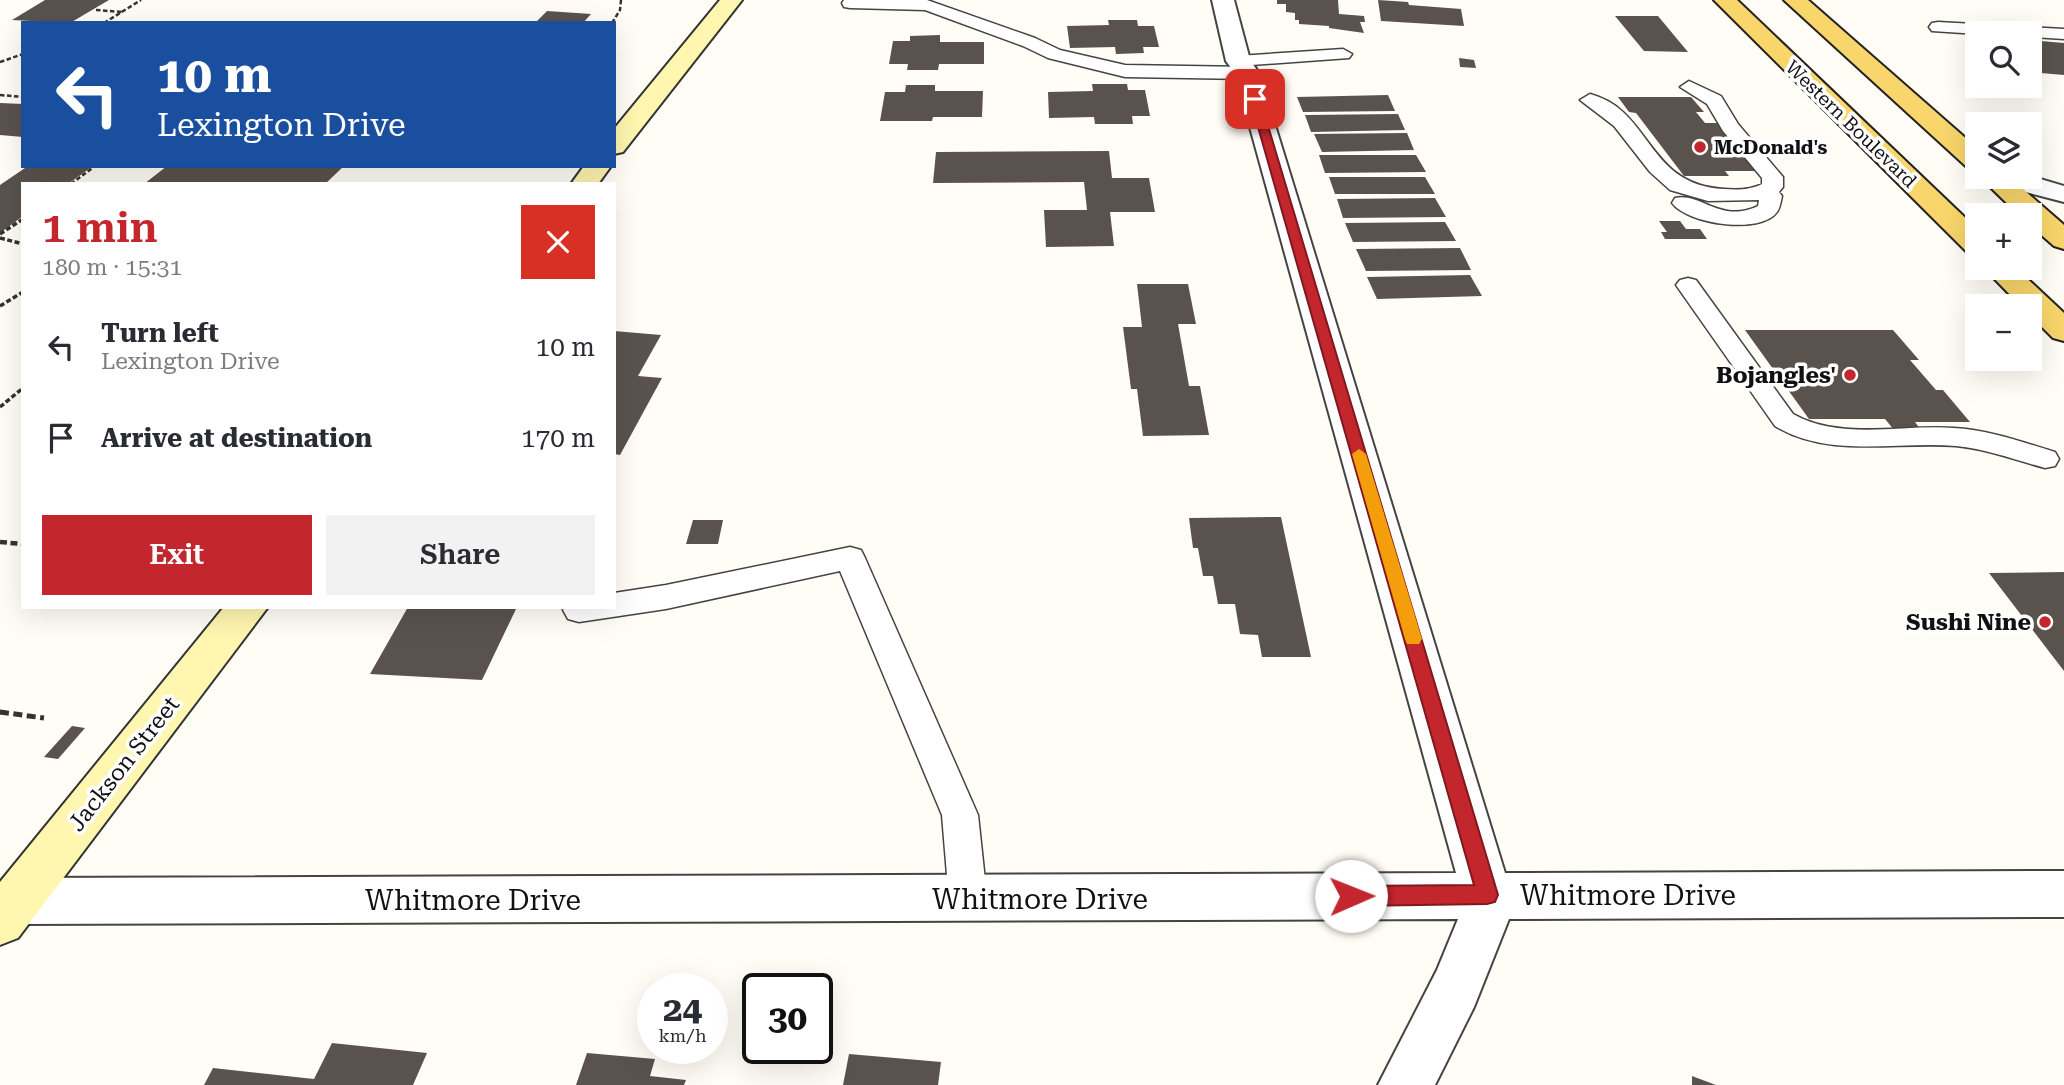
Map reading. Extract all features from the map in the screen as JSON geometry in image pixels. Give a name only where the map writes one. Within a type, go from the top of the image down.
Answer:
[{"type":"main road","name":"Western Boulevard","points":[[1725,0],[1965,234]]},
{"type":"main road","points":[[1795,0],[1965,151]]},
{"type":"main road","points":[[2007,189],[2064,240]]},
{"type":"main road","points":[[2011,280],[2064,331]]},
{"type":"street","points":[[616,143],[730,0]]},
{"type":"street","points":[[1223,0],[1487,895],[1487,916],[1476,943],[1406,1085]]},
{"type":"street","points":[[586,182],[596,168]]},
{"type":"street","points":[[2042,188],[2064,194]]},
{"type":"street","name":"Jackson Street","points":[[8,911],[246,609]]},
{"type":"street","name":"Whitmore Drive","points":[[8,911],[968,899],[2064,894]]},
{"type":"lane","points":[[850,3],[911,2],[927,5],[1029,42],[1054,54],[1125,71],[1242,67],[1343,54]]},
{"type":"lane","points":[[1938,27],[2064,34]]},
{"type":"lane","points":[[1590,100],[1644,174],[1684,205],[1724,217],[1759,215],[1768,210],[1773,177],[1730,127],[1714,100],[1689,87]]},
{"type":"lane","points":[[1688,285],[1784,420],[1792,427],[1815,434],[1955,437],[1995,443],[2045,459]]},
{"type":"lane","points":[[616,605],[666,597],[850,558],[960,816],[968,899]]},
{"type":"path","points":[[107,21],[141,0]]},
{"type":"path","points":[[613,21],[620,10],[621,0]]},
{"type":"path","points":[[96,10],[123,12]]},
{"type":"path","points":[[0,62],[21,55]]},
{"type":"path","points":[[0,95],[21,97]]},
{"type":"path","points":[[74,182],[92,168]]},
{"type":"path","points":[[0,236],[21,220]]},
{"type":"path","points":[[0,236],[21,243]]},
{"type":"path","points":[[0,306],[21,293]]},
{"type":"path","points":[[0,407],[21,390]]},
{"type":"path","points":[[0,542],[21,544]]},
{"type":"path","points":[[0,712],[44,718]]},
{"type":"building","points":[[45,0],[109,0],[73,21],[12,20]]},
{"type":"building","points":[[1277,0],[1338,0],[1339,14],[1364,16],[1365,22],[1360,22],[1364,33],[1329,26],[1299,24],[1299,20],[1295,20],[1295,13],[1286,12],[1286,4],[1277,4]]},
{"type":"building","points":[[1378,0],[1461,9],[1464,26],[1381,21]]},
{"type":"building","points":[[547,11],[591,14],[585,21],[537,21]]},
{"type":"building","points":[[1615,16],[1658,16],[1688,52],[1644,51]]},
{"type":"building","points":[[1108,20],[1137,20],[1138,26],[1154,26],[1159,47],[1143,47],[1144,53],[1116,54],[1115,47],[1070,48],[1067,26],[1109,25]]},
{"type":"building","points":[[940,35],[940,42],[984,42],[984,64],[939,64],[938,70],[907,70],[908,64],[889,64],[893,41],[910,41],[910,36]]},
{"type":"building","points":[[2042,41],[2064,43],[2064,75],[2042,73]]},
{"type":"building","points":[[1459,58],[1474,60],[1476,68],[1460,67]]},
{"type":"building","points":[[1092,84],[1127,84],[1128,90],[1145,90],[1150,116],[1132,116],[1133,124],[1095,124],[1094,117],[1049,118],[1048,92],[1093,91]]},
{"type":"building","points":[[906,85],[935,85],[935,91],[983,91],[982,117],[880,121],[885,92],[905,92]]},
{"type":"building","points":[[1388,95],[1395,111],[1303,112],[1297,97]]},
{"type":"building","name":"McDonald's","points":[[1618,97],[1691,97],[1704,112],[1696,112],[1705,123],[1717,123],[1758,171],[1725,171],[1729,176],[1684,176],[1636,113],[1629,112]]},
{"type":"building","points":[[0,103],[21,104],[21,137],[0,135]]},
{"type":"building","points":[[1398,114],[1405,130],[1311,132],[1305,115]]},
{"type":"building","points":[[1407,133],[1414,150],[1322,152],[1314,134]]},
{"type":"building","points":[[1109,151],[1112,178],[1149,178],[1155,212],[1110,212],[1114,246],[1046,247],[1044,210],[1087,210],[1084,182],[933,183],[936,152]]},
{"type":"building","points":[[1319,155],[1416,155],[1426,172],[1325,173]]},
{"type":"building","points":[[25,168],[90,168],[71,182],[21,182],[21,217],[0,233],[0,185]]},
{"type":"building","points":[[164,168],[342,168],[327,182],[147,182]]},
{"type":"building","points":[[1329,177],[1425,177],[1435,194],[1335,194]]},
{"type":"building","points":[[1435,198],[1446,217],[1343,218],[1337,199]]},
{"type":"building","points":[[1659,221],[1680,221],[1686,229],[1700,229],[1707,239],[1665,239],[1661,232],[1667,232]]},
{"type":"building","points":[[1445,222],[1456,241],[1353,242],[1345,223]]},
{"type":"building","points":[[1460,248],[1471,270],[1366,271],[1356,249]]},
{"type":"building","points":[[1470,275],[1482,296],[1377,299],[1367,277]]},
{"type":"building","points":[[1137,284],[1188,284],[1196,324],[1178,324],[1189,386],[1200,386],[1209,435],[1143,436],[1137,389],[1131,389],[1123,327],[1142,327]]},
{"type":"building","name":"Bojangles'","points":[[1745,330],[1893,330],[1919,360],[1910,360],[1936,390],[1943,390],[1970,422],[1915,422],[1921,430],[1894,430],[1885,419],[1809,419]]},
{"type":"building","points":[[616,331],[661,335],[638,376],[662,378],[620,455],[616,454]]},
{"type":"building","points":[[1281,517],[1311,657],[1262,657],[1258,635],[1240,634],[1235,604],[1218,604],[1213,576],[1203,576],[1198,548],[1193,548],[1189,518]]},
{"type":"building","points":[[693,520],[723,520],[718,544],[686,544]]},
{"type":"building","name":"Sushi Nine","points":[[2064,572],[2064,671],[1989,573]]},
{"type":"building","points":[[407,609],[516,609],[482,680],[370,674]]},
{"type":"building","points":[[72,726],[85,728],[58,759],[44,757]]},
{"type":"building","points":[[332,1043],[427,1053],[413,1085],[204,1085],[213,1068],[314,1079]]},
{"type":"building","points":[[587,1053],[637,1057],[637,1064],[654,1064],[650,1076],[686,1080],[684,1085],[576,1085]]},
{"type":"building","points":[[849,1054],[941,1062],[938,1085],[843,1085]]},
{"type":"building","points":[[1692,1076],[1716,1085],[1692,1085]]},
{"type":"slow traffic","points":[[1359,454],[1413,639]]},
{"type":"place","name":"McDonald's","points":[[1700,147]]},
{"type":"place","name":"Bojangles'","points":[[1850,375]]},
{"type":"place","name":"Sushi Nine","points":[[2045,622]]},
{"type":"route","points":[[1255,99],[1487,895],[1351,896]]}]
